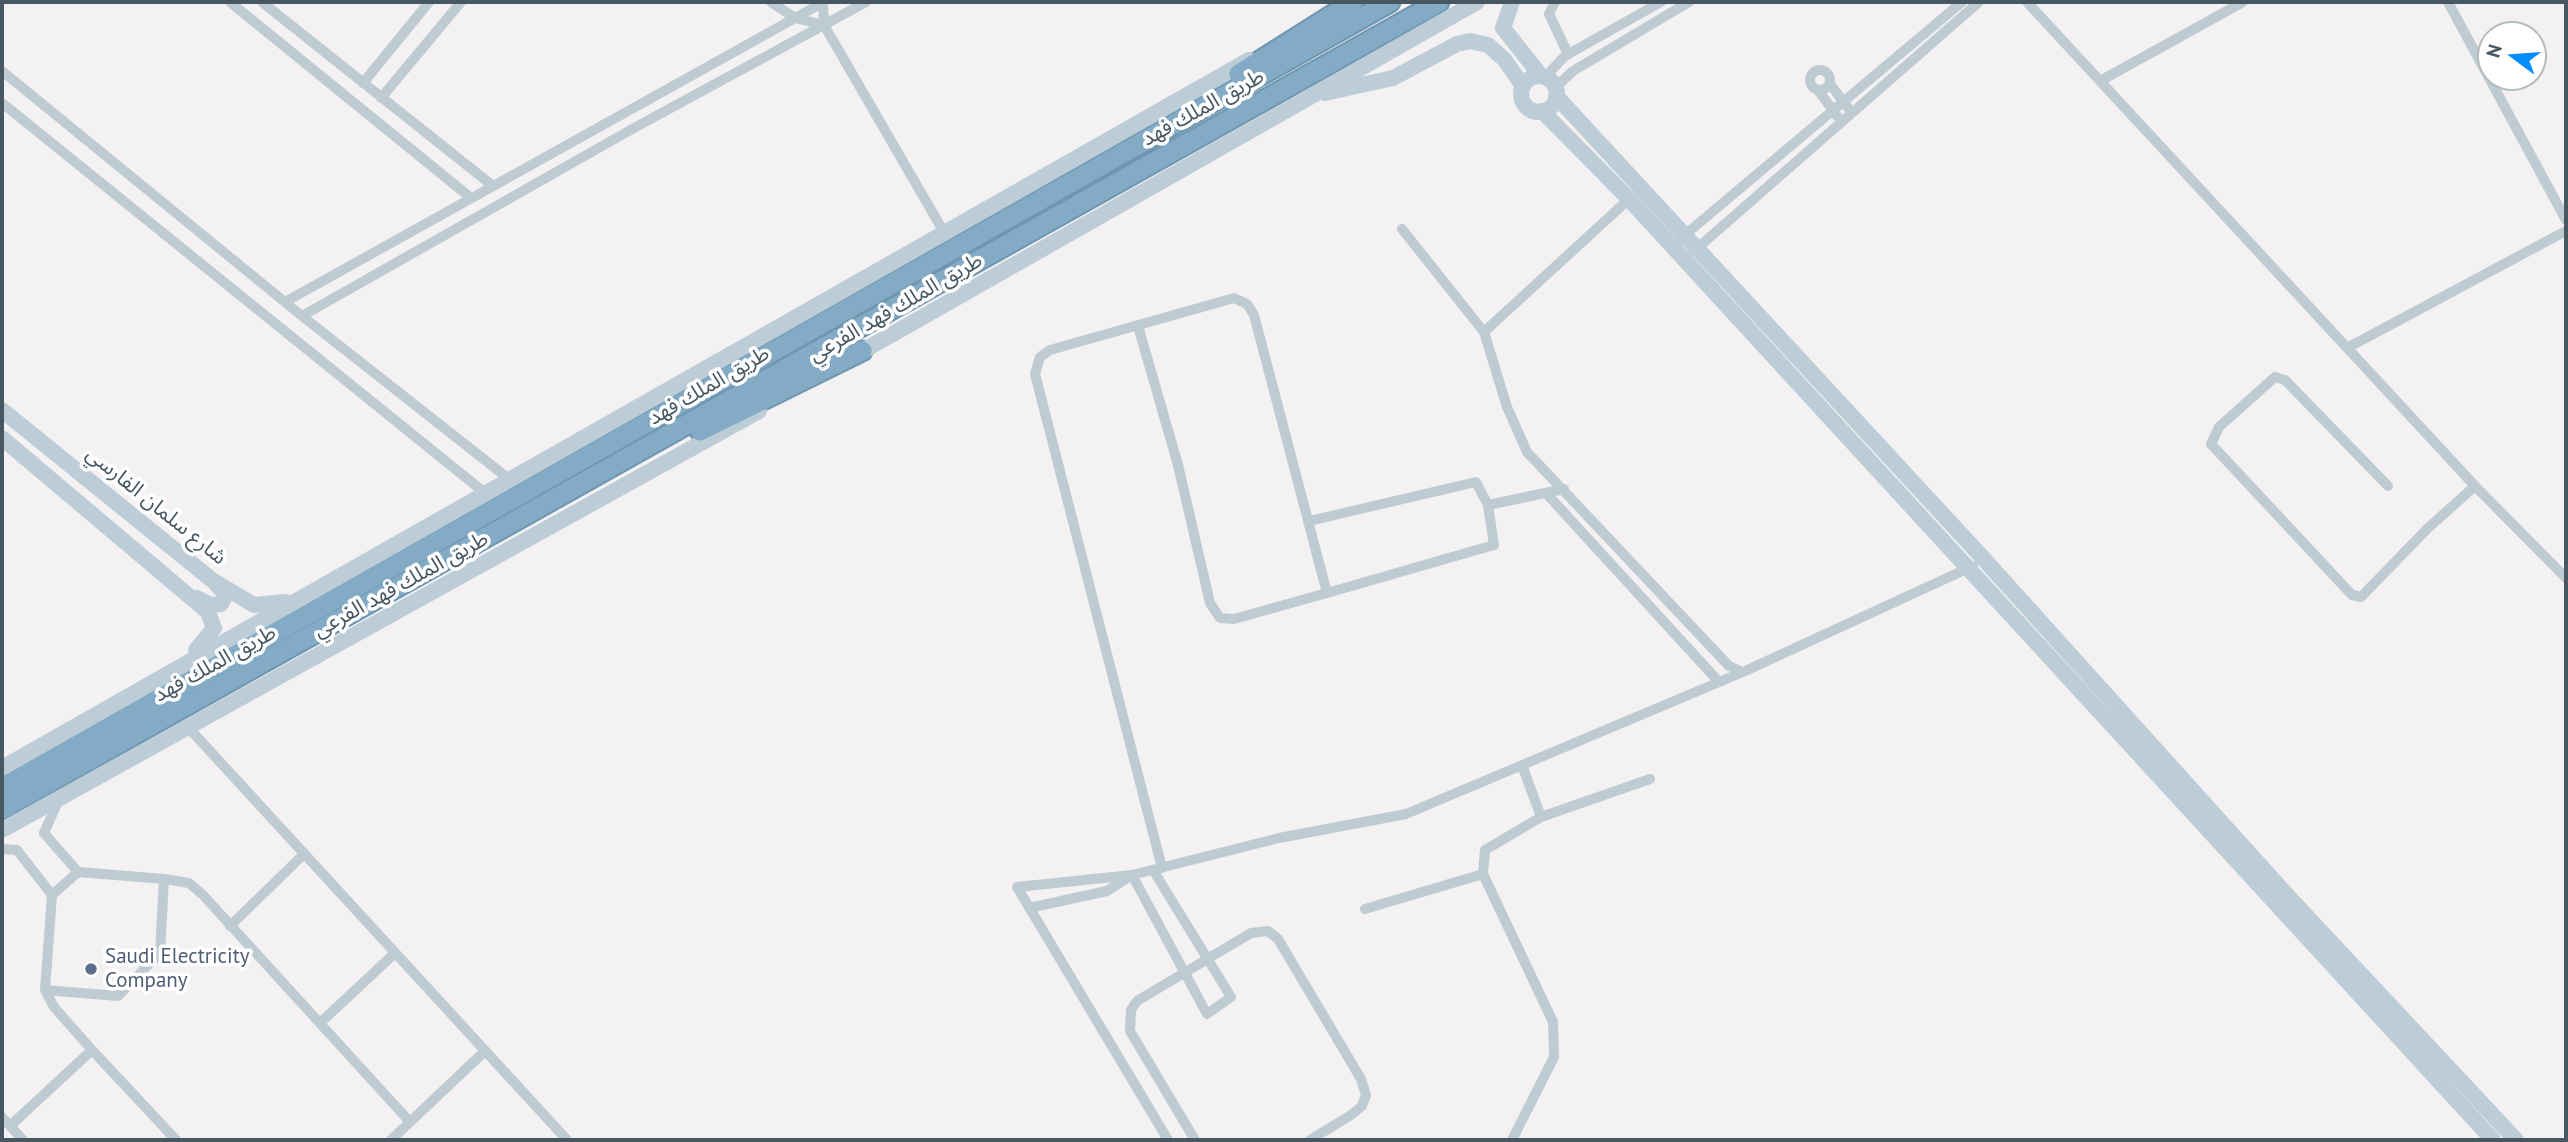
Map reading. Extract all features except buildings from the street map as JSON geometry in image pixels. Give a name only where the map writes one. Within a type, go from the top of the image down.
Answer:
[{"type":"highway","points":[[1022,212],[1352,2]]},
{"type":"highway","name":"طريق الملك فهد","points":[[2,788],[431,542],[1022,212],[1390,2]]},
{"type":"highway","name":"طريق الملك فهد","points":[[2,810],[1439,2]]},
{"type":"highway","points":[[533,513],[862,351]]},
{"type":"street","points":[[230,2],[471,198]]},
{"type":"street","points":[[262,2],[492,186]]},
{"type":"street","points":[[363,83],[429,2]]},
{"type":"street","points":[[382,98],[461,2]]},
{"type":"street","points":[[771,2],[795,18],[824,25]]},
{"type":"street","points":[[285,302],[823,2],[824,25],[945,234]]},
{"type":"street","points":[[302,316],[634,128],[866,2]]},
{"type":"street","name":"طريق الملك فهد الفرعي","points":[[2,768],[1352,2]]},
{"type":"street","name":"طريق الملك فهد الفرعي","points":[[2,830],[728,429],[1477,2]]},
{"type":"street","points":[[1512,2],[1503,28],[1549,84],[2286,894],[2516,1140]]},
{"type":"street","points":[[1555,2],[1549,14],[1553,23],[1560,27],[1571,53]]},
{"type":"street","points":[[1309,97],[1393,78],[1457,44],[1471,41],[1488,45],[1504,59],[1523,86],[1524,104],[1532,110],[1542,111],[1550,107],[1549,84],[1571,53],[1661,2]]},
{"type":"street","points":[[1523,86],[1531,78],[1549,84],[1612,48],[1673,6],[1689,2]]},
{"type":"street","points":[[1671,246],[1962,2]]},
{"type":"street","points":[[1684,260],[1979,2]]},
{"type":"street","points":[[2027,2],[2475,486],[2566,578]]},
{"type":"street","points":[[2099,81],[2243,2]]},
{"type":"street","points":[[2448,2],[2566,220]]},
{"type":"street","points":[[1604,34],[1612,48]]},
{"type":"street","points":[[2,71],[302,316],[509,479]]},
{"type":"street","points":[[1841,122],[1839,107],[1827,72],[1815,71],[1810,83],[1839,107],[1852,113]]},
{"type":"street","points":[[1818,90],[1830,84]]},
{"type":"street","points":[[2,103],[485,493]]},
{"type":"street","points":[[1542,111],[1629,199],[2493,1140]]},
{"type":"street","points":[[1483,332],[1629,199]]},
{"type":"street","points":[[1402,229],[1483,332],[1507,407],[1527,452],[1728,666],[1743,672]]},
{"type":"street","points":[[2347,348],[2566,231]]},
{"type":"street","points":[[1132,875],[1207,1014],[1231,997],[1158,869],[1035,374],[1040,356],[1050,350],[1234,298],[1247,304],[1254,315],[1326,593]]},
{"type":"street","points":[[1139,327],[1178,465],[1210,603],[1220,618],[1234,619],[1494,545],[1489,505],[1476,482],[1309,521]]},
{"type":"street","points":[[2388,486],[2285,380],[2275,377],[2219,428],[2211,444],[2352,595],[2361,597],[2428,528],[2475,486]]},
{"type":"street","name":"شارع سلمان الفارسي","points":[[2,410],[212,580],[254,605],[295,601]]},
{"type":"street","points":[[2,438],[192,595],[208,612],[214,628],[184,663]]},
{"type":"street","points":[[1489,505],[1564,489]]},
{"type":"street","points":[[1546,493],[1719,682]]},
{"type":"street","points":[[1168,1140],[1017,887],[1023,884],[1132,875],[1279,838],[1406,814],[1743,672],[1969,570],[1982,557]]},
{"type":"street","points":[[192,595],[210,605],[221,604],[226,594],[212,580]]},
{"type":"street","points":[[187,726],[567,1140]]},
{"type":"street","points":[[1522,765],[1541,817]]},
{"type":"street","points":[[1512,1140],[1554,1057],[1553,1022],[1483,874],[1485,850],[1490,844],[1541,817],[1650,779]]},
{"type":"street","points":[[60,798],[44,833],[78,872],[189,883],[410,1122]]},
{"type":"street","points":[[2,849],[17,850],[52,895],[45,990],[54,1007],[176,1140]]},
{"type":"street","points":[[230,926],[303,855]]},
{"type":"street","points":[[52,895],[78,872]]},
{"type":"street","points":[[1366,909],[1483,874]]},
{"type":"street","points":[[1029,908],[1107,891],[1132,875]]},
{"type":"street","points":[[45,990],[118,996],[160,953],[164,879]]},
{"type":"street","points":[[1195,1140],[1130,1031],[1128,1019],[1137,1001],[1251,933],[1268,931],[1278,939],[1361,1079],[1366,1095],[1362,1106],[1310,1140]]},
{"type":"street","points":[[320,1023],[394,954]]},
{"type":"street","points":[[23,1140],[6,1121],[92,1050]]},
{"type":"street","points":[[391,1140],[485,1051]]},
{"type":"place","name":"Saudi Electricity Company","points":[[91,969]]}]
